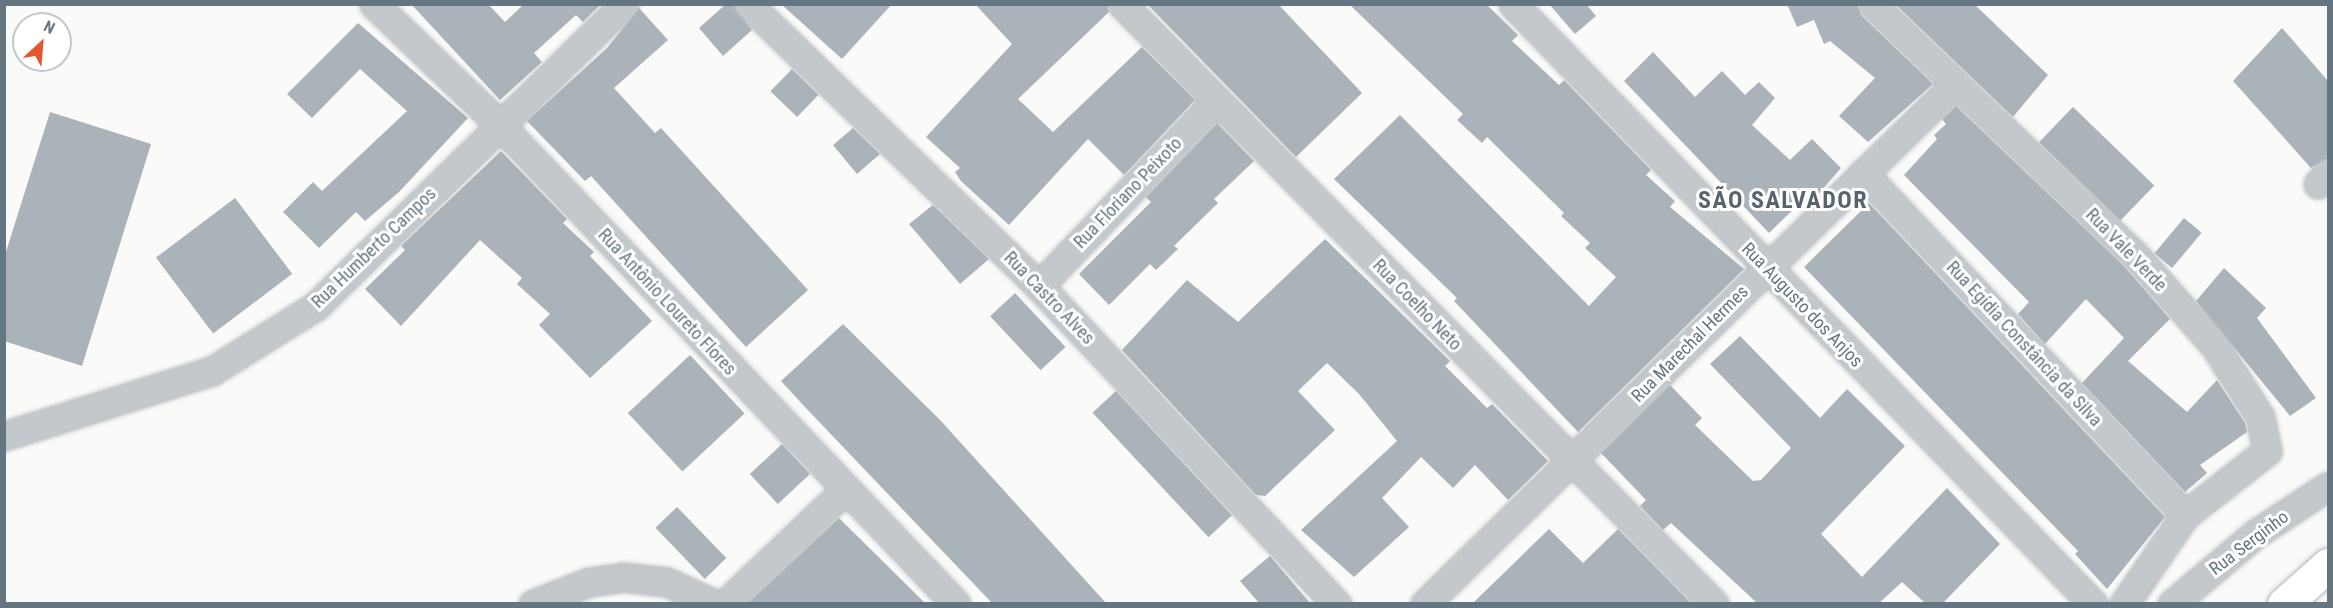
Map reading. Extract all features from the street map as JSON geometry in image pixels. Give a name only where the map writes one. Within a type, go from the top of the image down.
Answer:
[{"type":"highway","points":[[2283,603],[2328,565]]},
{"type":"street","name":"Rua Antônio Loureto Flores","points":[[374,4],[500,125],[845,490],[956,603]]},
{"type":"street","name":"Rua Humberto Campos","points":[[4,436],[212,371],[316,306],[624,4]]},
{"type":"street","name":"Rua Castro Alves","points":[[748,4],[1039,286],[1336,603]]},
{"type":"street","name":"Rua Coelho Neto","points":[[1122,4],[1571,464],[1714,603]]},
{"type":"street","name":"Rua Augusto dos Anjos","points":[[1513,4],[1766,268],[2093,603]]},
{"type":"street","name":"Rua Vale Verde","points":[[1872,4],[2134,254],[2215,346],[2260,417],[2267,451],[2185,515]]},
{"type":"street","name":"Rua Marechal Hermes","points":[[1425,603],[1571,464],[1766,268],[1955,84]]},
{"type":"street","name":"Rua Floriano Peixoto","points":[[1039,286],[1217,100]]},
{"type":"street","name":"Rua Egídia Constância da Silva","points":[[1863,173],[2185,515]]},
{"type":"street","name":"Rua Serginho","points":[[2172,603],[2255,534],[2328,486]]},
{"type":"street","points":[[725,603],[845,490]]},
{"type":"street","points":[[2124,603],[2185,515]]},
{"type":"street","points":[[533,603],[589,582],[623,577],[667,582],[714,603]]},
{"type":"building","points":[[411,4],[488,4],[505,22],[524,4],[601,4],[583,22],[576,15],[534,53],[542,62],[500,100]]},
{"type":"building","points":[[726,4],[733,4],[752,30],[723,56],[699,28]]},
{"type":"building","points":[[781,4],[892,4],[842,59]]},
{"type":"building","points":[[975,4],[1107,4],[1109,12],[1018,99],[1053,132],[1142,47],[1195,100],[1124,175],[1088,139],[1009,225],[961,181],[955,172],[960,168],[926,137],[1012,44]]},
{"type":"building","points":[[1147,4],[1278,4],[1362,93],[1296,157]]},
{"type":"building","points":[[1349,4],[1486,4],[1518,35],[1512,41],[1559,85],[1564,80],[1651,170],[1646,175],[1675,201],[1670,207],[1744,269],[1578,432],[1454,301],[1457,298],[1334,179],[1400,115],[1589,306],[1616,277],[1585,248],[1590,243],[1561,216],[1564,213],[1487,137],[1482,143],[1457,120],[1463,114]]},
{"type":"building","points":[[1549,4],[1586,4],[1596,16],[1575,34]]},
{"type":"building","points":[[1787,4],[1857,4],[1861,15],[1933,84],[1868,142],[1839,116],[1875,78],[1830,41],[1824,44],[1814,20],[1797,27]]},
{"type":"building","points":[[1895,4],[1974,4],[2048,75],[2013,117]]},
{"type":"building","points":[[639,8],[668,40],[614,88],[655,133],[661,128],[808,290],[746,347],[591,176],[585,181],[527,121],[607,48]]},
{"type":"building","points":[[358,23],[468,118],[399,192],[365,221],[356,212],[319,248],[283,212],[313,182],[322,191],[407,111],[360,69],[312,118],[287,94]]},
{"type":"building","points":[[2282,28],[2328,81],[2328,158],[2311,168],[2233,81]]},
{"type":"building","points":[[1653,52],[1695,97],[1722,71],[1745,95],[1759,82],[1775,98],[1752,125],[1790,160],[1812,139],[1841,168],[1808,206],[1802,201],[1769,233],[1624,81]]},
{"type":"building","points":[[792,69],[819,95],[797,117],[770,91]]},
{"type":"building","points":[[1956,106],[2123,265],[2170,319],[2128,361],[2187,412],[2217,380],[2245,423],[2247,432],[2200,465],[2207,473],[2185,492],[2082,383],[2124,338],[2086,299],[2045,344],[2018,314],[2029,302],[1904,175],[1937,139],[1934,135],[1946,124],[1942,119]]},
{"type":"building","points":[[2073,107],[2154,185],[2120,221],[2039,142]]},
{"type":"building","points":[[50,112],[151,144],[82,366],[4,341],[4,258]]},
{"type":"building","points":[[1217,123],[1254,161],[1214,199],[1218,203],[1174,246],[1178,249],[1156,270],[1150,264],[1109,305],[1079,274],[1151,202],[1146,197]]},
{"type":"building","points":[[853,128],[880,154],[857,174],[833,145]]},
{"type":"building","points":[[501,151],[567,219],[563,223],[594,252],[590,256],[652,321],[590,378],[539,325],[550,314],[517,284],[522,278],[480,240],[401,326],[365,289],[405,250],[401,246]]},
{"type":"building","points":[[235,198],[292,274],[213,333],[156,258]]},
{"type":"building","points":[[1869,203],[2165,517],[2107,589],[2075,554],[2078,551],[1804,267]]},
{"type":"building","points":[[933,205],[989,259],[960,284],[909,224]]},
{"type":"building","points":[[2184,218],[2202,233],[2172,268],[2154,253]]},
{"type":"building","points":[[1325,239],[1450,361],[1445,366],[1487,408],[1492,404],[1548,461],[1508,500],[1475,465],[1453,488],[1421,457],[1382,498],[1409,527],[1354,577],[1301,530],[1397,441],[1359,394],[1327,363],[1298,391],[1335,430],[1265,496],[1256,495],[1122,350],[1187,280],[1238,322]]},
{"type":"building","points":[[2224,268],[2266,308],[2257,318],[2316,398],[2290,416],[2196,301]]},
{"type":"building","points":[[1015,293],[1065,347],[1041,370],[990,316]]},
{"type":"building","points":[[843,324],[941,421],[1106,603],[992,603],[804,406],[781,381]]},
{"type":"building","points":[[1740,336],[1820,418],[1847,389],[1905,446],[1821,534],[1862,577],[1947,488],[2000,544],[1943,603],[1925,603],[1902,582],[1879,603],[1757,603],[1671,523],[1663,530],[1640,506],[1646,500],[1601,453],[1670,385],[1702,418],[1695,425],[1753,481],[1761,480],[1791,448],[1710,364]]},
{"type":"building","points":[[690,355],[745,414],[682,471],[628,413]]},
{"type":"building","points":[[1116,391],[1232,515],[1209,537],[1093,413]]},
{"type":"building","points":[[782,444],[810,474],[778,504],[750,474]]},
{"type":"building","points":[[677,507],[726,558],[705,579],[655,528]]},
{"type":"building","points":[[839,518],[925,603],[748,603]]},
{"type":"building","points":[[1549,529],[1583,563],[1618,529],[1691,603],[1473,603]]},
{"type":"building","points":[[1270,556],[1310,603],[1259,603],[1240,581]]},
{"type":"district","name":"SÃO SALVADOR","points":[[1783,201]]}]
